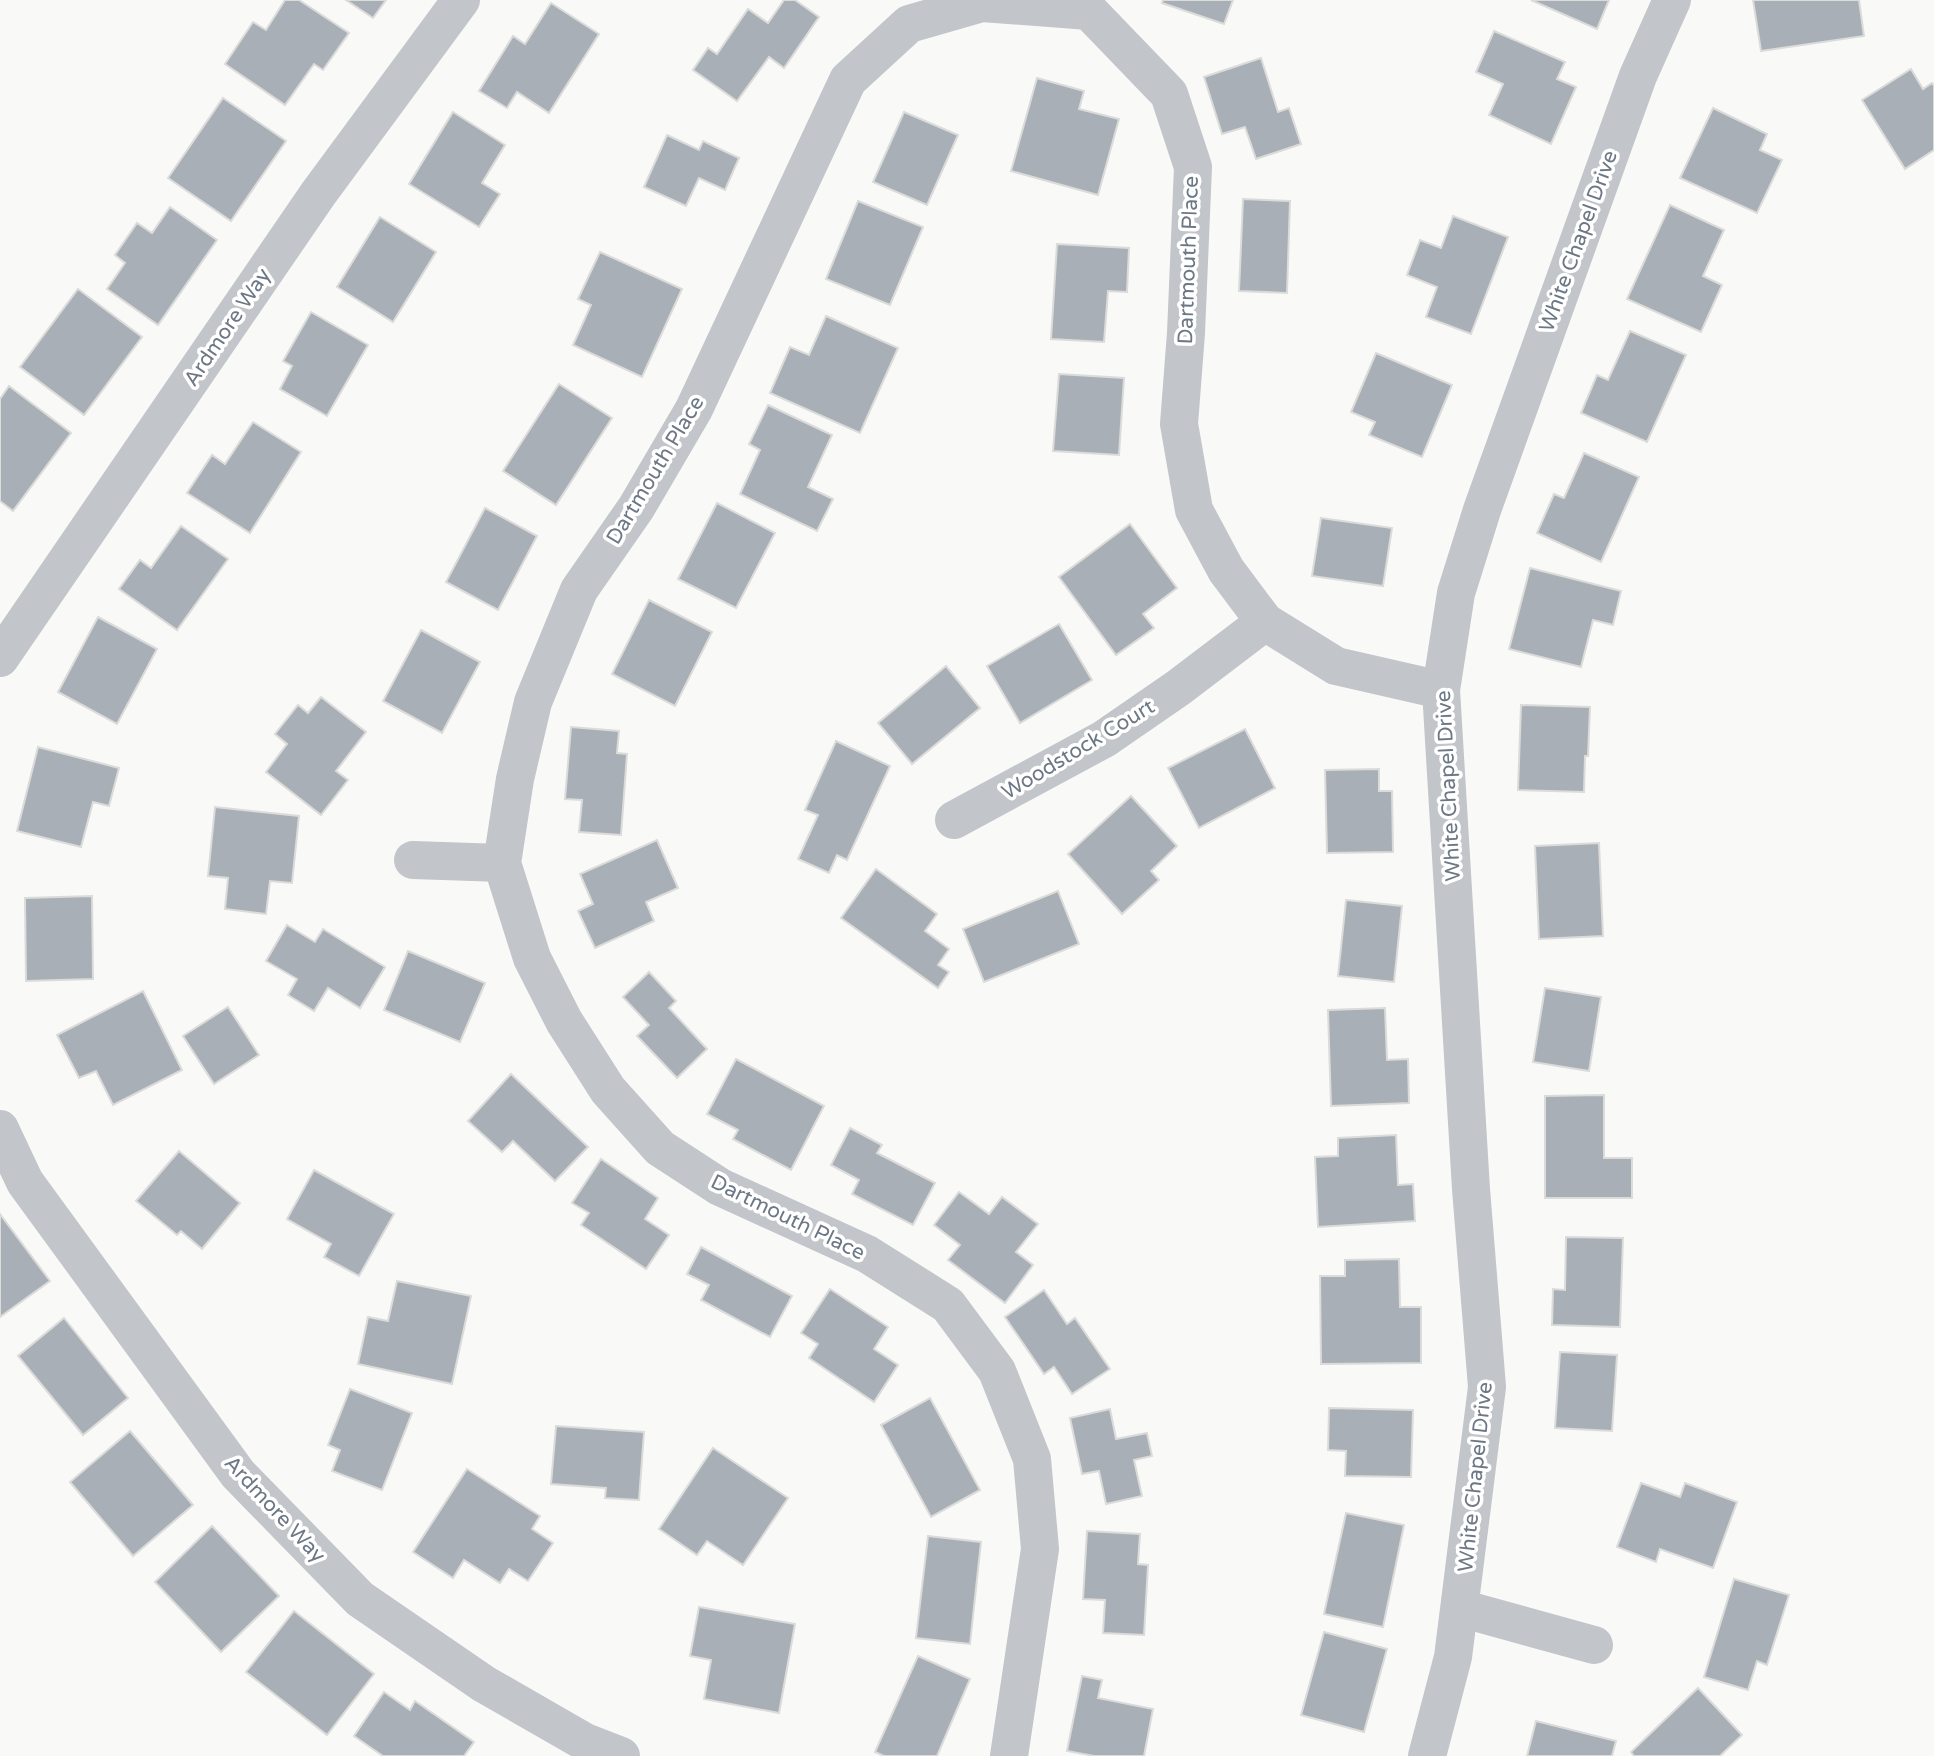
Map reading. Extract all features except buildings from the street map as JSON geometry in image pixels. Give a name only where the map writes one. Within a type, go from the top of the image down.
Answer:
[{"type":"street","name":"Ardmore Way","points":[[0,658],[318,194],[461,0]]},
{"type":"street","name":"White Chapel Drive","points":[[1427,1756],[1453,1657],[1487,1387],[1471,1189],[1441,690],[1456,593],[1482,510],[1638,76],[1672,0]]},
{"type":"street","name":"Dartmouth Place","points":[[1009,1756],[1040,1549],[1032,1459],[997,1371],[948,1305],[867,1254],[720,1187],[660,1148],[608,1090],[564,1021],[532,958],[502,863],[515,779],[533,702],[579,590],[636,508],[694,409],[848,80],[909,24],[982,3],[1091,5],[1170,94],[1193,167],[1179,424],[1194,510],[1226,570],[1265,622],[1335,666],[1441,690]]},
{"type":"street","name":"Woodstock Court","points":[[954,820],[1104,738],[1178,688],[1265,622]]},
{"type":"street","points":[[413,860],[502,863]]},
{"type":"street","name":"Ardmore Way","points":[[0,1129],[25,1182],[238,1474],[351,1590],[360,1599],[484,1684],[585,1742],[621,1756]]},
{"type":"street","points":[[1460,1608],[1594,1645]]}]
